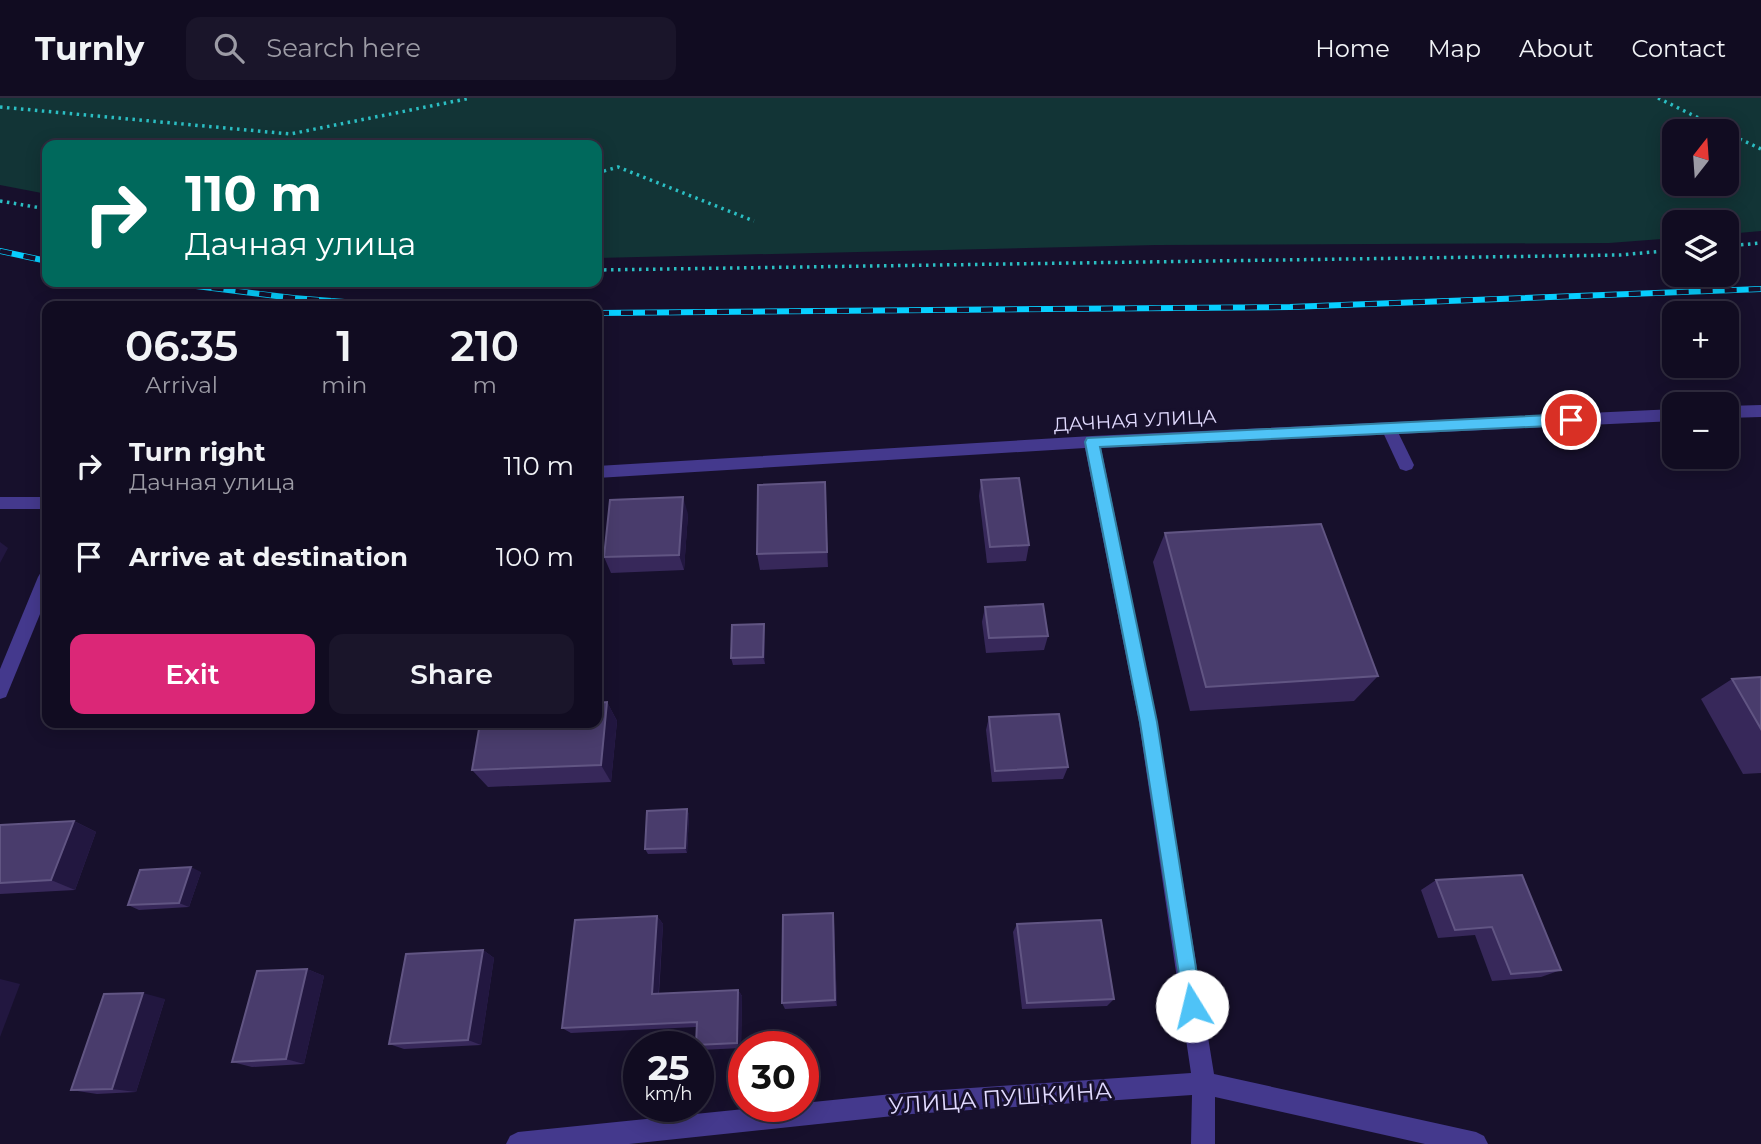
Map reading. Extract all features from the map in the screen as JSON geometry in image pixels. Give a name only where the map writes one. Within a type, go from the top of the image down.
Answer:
[{"type":"street","points":[[1739,412],[1761,411]]},
{"type":"street","name":"ДАЧНАЯ УЛИЦА","points":[[602,472],[1092,442],[1662,416]]},
{"type":"street","points":[[1389,428],[1406,465]]},
{"type":"street","points":[[1092,442],[1149,722],[1203,1083],[1203,1144]]},
{"type":"street","points":[[0,503],[42,503]]},
{"type":"street","points":[[0,691],[42,589]]},
{"type":"street","name":"УЛИЦА ПУШКИНА","points":[[518,1144],[912,1103],[1203,1083],[1476,1144]]},
{"type":"path","points":[[0,107],[290,134],[471,98]]},
{"type":"path","points":[[1658,98],[1700,119]]},
{"type":"path","points":[[1740,139],[1761,149]]},
{"type":"path","points":[[602,172],[618,167],[754,221]]},
{"type":"path","points":[[0,201],[42,208]]},
{"type":"path","points":[[1739,245],[1761,243]]},
{"type":"path","points":[[602,270],[1620,255],[1662,251]]},
{"type":"green space","points":[[0,98],[1761,98],[1761,231],[1739,233],[1739,210],[1662,210],[1662,239],[1609,243],[1156,245],[602,258],[602,140],[42,140],[42,193],[0,185]]},
{"type":"building","points":[[1019,478],[1029,545],[990,547],[981,480]]},
{"type":"building","points":[[825,482],[827,552],[757,554],[758,485]]},
{"type":"building","points":[[683,497],[679,555],[604,557],[610,500]]},
{"type":"building","points":[[1321,524],[1378,676],[1206,687],[1165,533]]},
{"type":"building","points":[[1043,604],[1048,636],[989,638],[985,607]]},
{"type":"building","points":[[764,624],[763,657],[731,658],[732,625]]},
{"type":"building","points":[[1761,677],[1761,729],[1732,679]]},
{"type":"building","points":[[602,702],[607,702],[601,765],[472,770],[479,728],[602,728]]},
{"type":"building","points":[[1059,714],[1068,767],[995,771],[989,717]]},
{"type":"building","points":[[687,809],[685,848],[645,849],[647,811]]},
{"type":"building","points":[[74,821],[51,880],[0,883],[0,825]]},
{"type":"building","points":[[191,867],[179,903],[128,905],[140,870]]},
{"type":"building","points":[[1522,875],[1561,970],[1511,974],[1492,927],[1455,930],[1436,880]]},
{"type":"building","points":[[833,913],[835,1000],[782,1003],[783,915]]},
{"type":"building","points":[[657,916],[652,994],[738,990],[737,1031],[728,1031],[728,1043],[714,1044],[714,1031],[697,1031],[697,1022],[562,1028],[575,920]]},
{"type":"building","points":[[1101,920],[1114,999],[1027,1003],[1017,924]]},
{"type":"building","points":[[483,950],[468,1040],[389,1044],[406,954]]},
{"type":"building","points":[[307,969],[286,1059],[232,1062],[257,971]]},
{"type":"building","points":[[143,993],[112,1089],[71,1090],[104,994]]},
{"type":"railway","points":[[0,251],[42,260]]},
{"type":"railway","points":[[204,287],[332,301]]},
{"type":"railway","points":[[602,313],[1290,307],[1761,289]]},
{"type":"route","points":[[1192,1006],[1149,722],[1092,442],[1571,420]]}]
